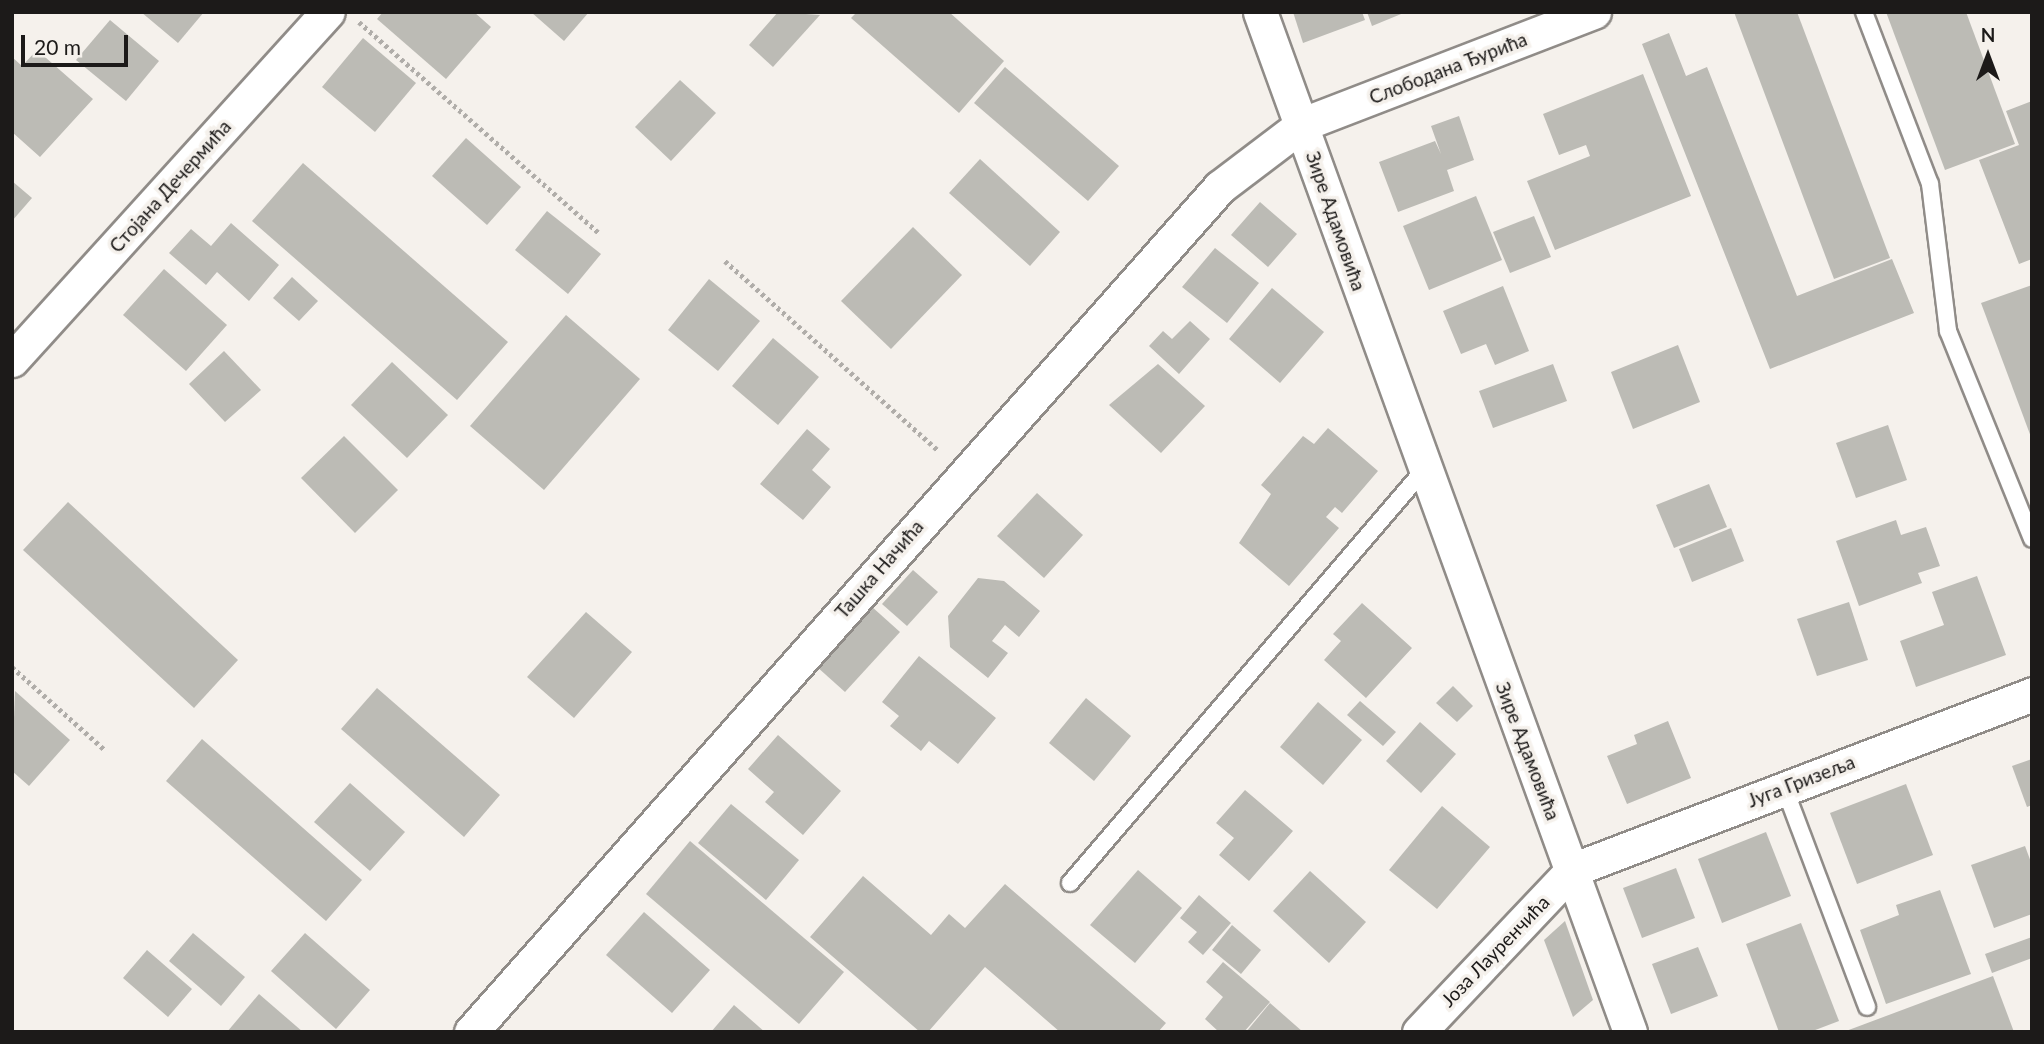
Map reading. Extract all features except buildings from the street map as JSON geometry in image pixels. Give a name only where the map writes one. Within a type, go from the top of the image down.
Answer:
[{"type":"street","name":"Стојана Дечермића","points":[[12,360],[328,12]]},
{"type":"street","name":"Зире Адамовића","points":[[1260,12],[1303,124],[1423,471],[1630,1032]]},
{"type":"street","name":"Слободана Ђурића","points":[[1303,124],[1594,12]]},
{"type":"street","name":"Ташка Начића","points":[[471,1032],[964,472],[1220,187],[1303,124]]},
{"type":"street","name":"Југа Гризеља","points":[[1572,870],[2032,694]]},
{"type":"street","name":"Јоза Лауренчића","points":[[1419,1032],[1572,870]]},
{"type":"lane","points":[[1864,12],[1930,184],[1948,331],[2032,539]]},
{"type":"lane","points":[[1070,883],[1423,471]]},
{"type":"lane","points":[[1784,787],[1867,1007]]},
{"type":"path","points":[[348,12],[600,234]]},
{"type":"path","points":[[725,261],[964,472]]},
{"type":"path","points":[[12,667],[104,749]]}]
